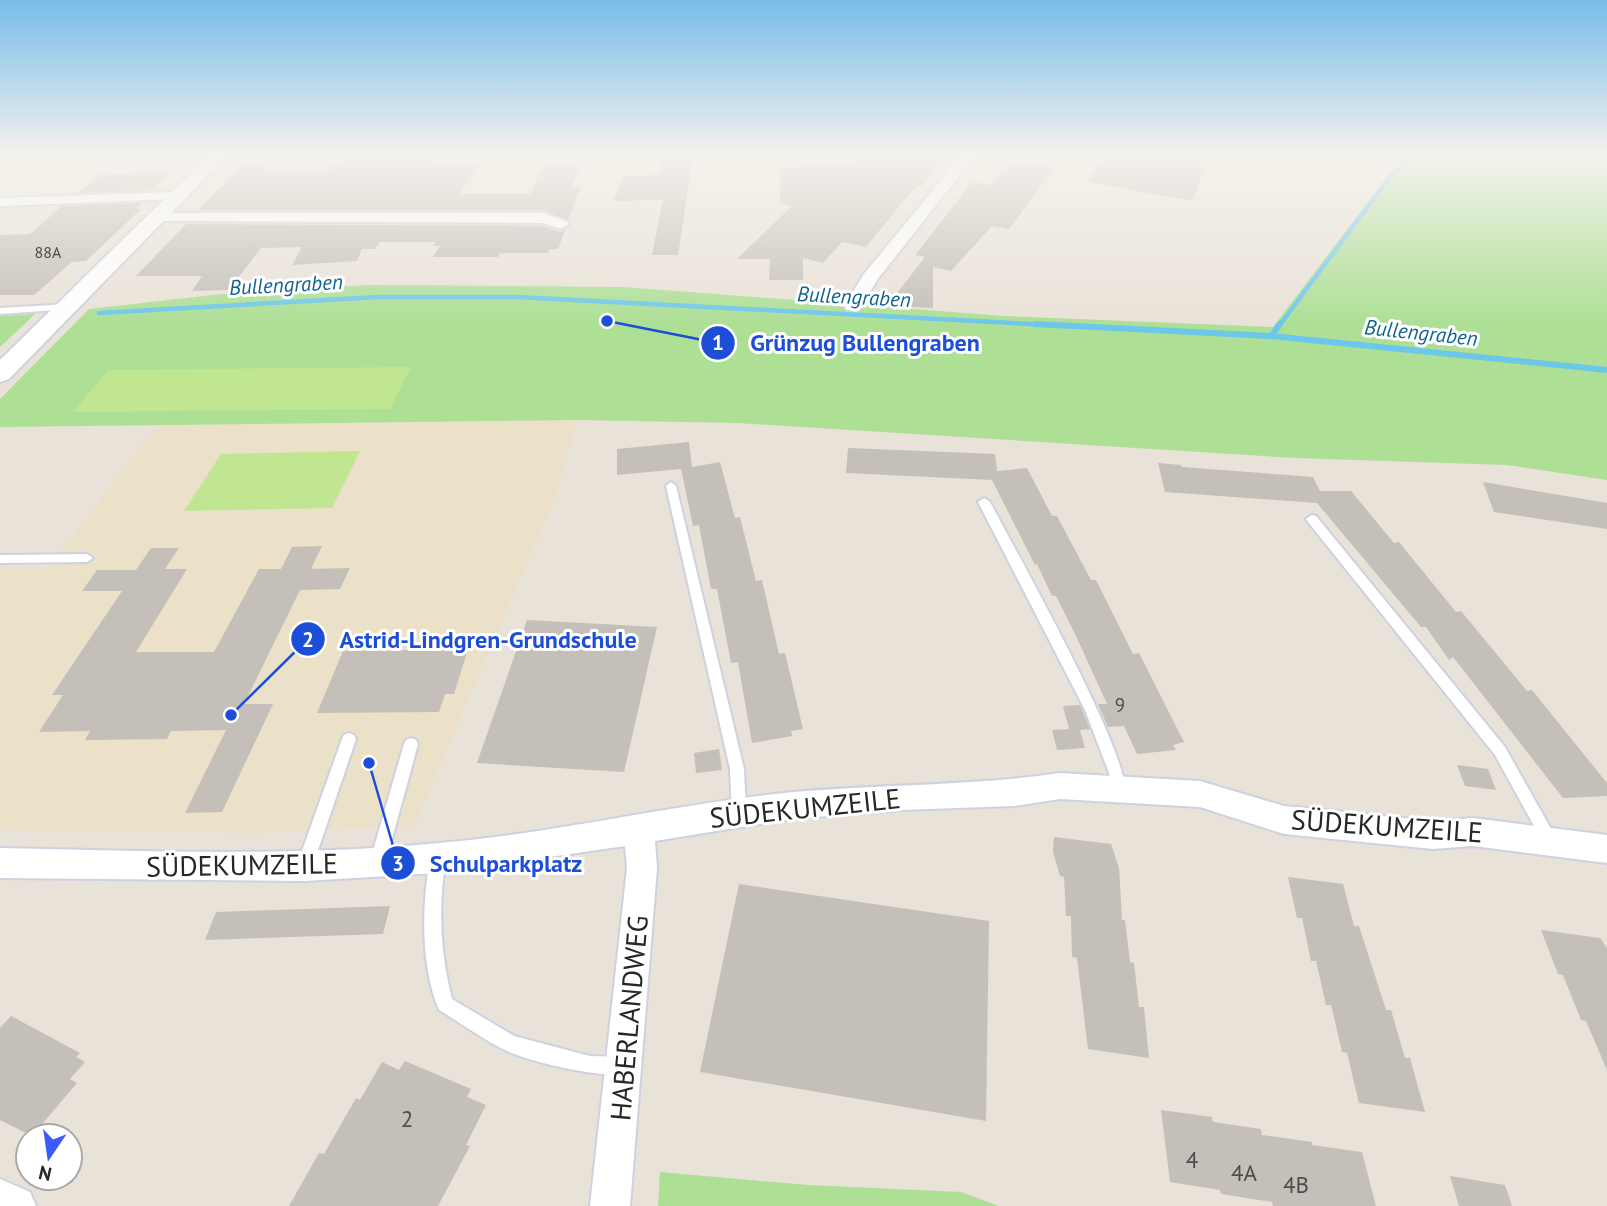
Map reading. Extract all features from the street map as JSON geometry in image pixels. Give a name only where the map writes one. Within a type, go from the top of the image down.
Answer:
[{"type":"street","points":[[0,374],[163,212]]},
{"type":"street","points":[[853,306],[870,278],[923,212]]},
{"type":"street","points":[[158,218],[543,218],[561,224]]},
{"type":"street","name":"SÜDEKUMZEILE","points":[[0,863],[305,866],[438,858],[739,813],[848,800],[1014,793],[1060,786],[1200,794],[1284,820],[1433,835],[1472,832],[1607,849]]},
{"type":"street","name":"HABERLANDWEG","points":[[610,1206],[642,868],[639,829]]},
{"type":"street","points":[[0,1198],[16,1206]]},
{"type":"lane","points":[[0,311],[69,307]]},
{"type":"lane","points":[[671,486],[737,769],[739,813]]},
{"type":"lane","points":[[984,502],[1092,709],[1116,773],[1119,789]]},
{"type":"lane","points":[[1312,519],[1500,751],[1550,841]]},
{"type":"lane","points":[[0,559],[87,558]]},
{"type":"lane","points":[[305,866],[349,739]]},
{"type":"lane","points":[[378,862],[411,744]]},
{"type":"lane","points":[[438,858],[432,892],[434,952],[444,1004],[511,1044],[590,1065],[625,1066]]},
{"type":"shaded area","points":[[578,420],[555,497],[414,826],[262,833],[0,830],[0,568],[49,567],[158,425]]},
{"type":"green space","points":[[1360,212],[1607,212],[1607,480],[1507,465],[1295,458],[738,423],[578,420],[0,427],[0,399],[89,309],[221,294],[369,285],[624,287],[1004,316],[1273,327]]},
{"type":"green space","points":[[35,314],[0,347],[0,316]]},
{"type":"green space","points":[[411,367],[390,409],[73,412],[108,370]]},
{"type":"green space","points":[[360,451],[332,508],[184,511],[221,454]]},
{"type":"green space","points":[[660,1172],[808,1185],[961,1192],[999,1206],[658,1206]]},
{"type":"building","points":[[55,212],[138,212],[86,261],[72,262],[34,295],[0,295],[0,235],[30,234]]},
{"type":"building","points":[[549,212],[571,212],[568,220]]},
{"type":"building","points":[[661,212],[684,212],[678,255],[652,255]]},
{"type":"building","points":[[785,212],[894,212],[866,247],[842,242],[823,263],[803,258],[803,280],[769,280],[770,259],[737,259]]},
{"type":"building","points":[[948,212],[1021,212],[1009,229],[992,226],[951,271],[933,267],[933,308],[887,306],[925,257],[915,255]]},
{"type":"building","points":[[186,224],[542,226],[560,232],[565,230],[558,249],[549,249],[548,253],[500,253],[498,257],[433,257],[440,246],[433,246],[436,242],[380,242],[375,249],[362,249],[357,261],[292,265],[302,247],[261,248],[229,290],[192,291],[202,276],[136,276]]},
{"type":"building","points":[[689,442],[692,467],[720,462],[735,518],[740,517],[756,581],[762,580],[779,654],[785,653],[803,729],[791,731],[792,736],[752,743],[738,662],[731,663],[717,589],[711,589],[699,525],[693,526],[681,469],[617,475],[617,449]]},
{"type":"building","points":[[848,448],[995,454],[997,471],[1027,468],[1052,516],[1057,516],[1091,580],[1096,580],[1133,654],[1139,653],[1184,742],[1173,745],[1176,750],[1137,754],[1124,726],[1108,727],[1098,704],[1107,704],[1076,636],[1056,596],[1052,596],[1037,564],[1035,565],[992,480],[846,473]]},
{"type":"building","points":[[1158,463],[1313,477],[1320,491],[1351,491],[1394,543],[1399,542],[1456,612],[1461,611],[1527,691],[1532,690],[1607,783],[1607,796],[1563,798],[1453,657],[1449,660],[1426,627],[1421,627],[1317,503],[1165,492]]},
{"type":"building","points":[[1483,482],[1607,503],[1607,529],[1494,512]]},
{"type":"building","points":[[322,546],[311,569],[350,568],[340,589],[300,590],[244,704],[273,704],[222,812],[185,813],[226,730],[171,731],[167,739],[85,740],[90,731],[39,732],[63,695],[52,695],[122,591],[82,591],[97,570],[136,570],[151,548],[179,548],[165,569],[187,569],[136,652],[214,652],[259,569],[281,569],[292,547]]},
{"type":"building","points":[[527,620],[657,627],[624,772],[477,763]]},
{"type":"building","points":[[468,649],[454,694],[445,694],[439,712],[317,713],[343,651]]},
{"type":"building","points":[[1080,705],[1090,729],[1080,730],[1085,748],[1057,750],[1052,730],[1069,729],[1063,706]]},
{"type":"building","points":[[719,749],[722,770],[696,773],[694,753]]},
{"type":"building","points":[[1457,765],[1488,769],[1496,790],[1465,786]]},
{"type":"building","points":[[1054,837],[1111,844],[1119,868],[1122,920],[1125,920],[1130,962],[1134,963],[1139,1007],[1144,1007],[1149,1058],[1088,1049],[1077,958],[1072,957],[1071,916],[1066,916],[1064,877],[1060,876],[1053,852]]},
{"type":"building","points":[[1288,877],[1343,884],[1354,926],[1359,926],[1386,1010],[1391,1010],[1405,1058],[1410,1058],[1425,1112],[1359,1103],[1347,1053],[1342,1052],[1331,1005],[1326,1005],[1316,961],[1311,961],[1302,918],[1297,918]]},
{"type":"building","points":[[739,884],[989,921],[986,1121],[700,1072]]},
{"type":"building","points":[[390,906],[383,934],[205,940],[216,912]]},
{"type":"building","points":[[1541,930],[1600,938],[1607,948],[1607,1070],[1586,1021],[1581,1020],[1563,975],[1558,974]]},
{"type":"building","points":[[11,1016],[80,1053],[76,1057],[85,1062],[70,1079],[77,1083],[44,1122],[14,1122],[14,1127],[0,1120],[0,1028]]},
{"type":"building","points":[[405,1061],[471,1089],[467,1097],[486,1105],[466,1145],[470,1146],[438,1206],[289,1206],[319,1153],[324,1154],[356,1098],[360,1100],[382,1062],[399,1070]]},
{"type":"building","points":[[1161,1110],[1212,1117],[1213,1122],[1261,1129],[1262,1135],[1362,1152],[1376,1206],[1273,1206],[1272,1202],[1170,1182]]},
{"type":"building","points":[[1450,1176],[1505,1185],[1512,1206],[1459,1206]]},
{"type":"waterway","points":[[1279,326],[1364,212]]},
{"type":"waterway","name":"Bullengraben","points":[[99,313],[378,297],[517,297],[1069,326]]},
{"type":"waterway","name":"Bullengraben","points":[[1035,324],[1271,336]]},
{"type":"waterway","points":[[1271,336],[1280,324]]},
{"type":"waterway","name":"Bullengraben","points":[[1271,336],[1607,370]]},
{"type":"place","name":"Grünzug Bullengraben","points":[[607,321]]},
{"type":"place","name":"Astrid-Lindgren-Grundschule","points":[[231,715]]},
{"type":"place","name":"Schulparkplatz","points":[[369,763]]}]
